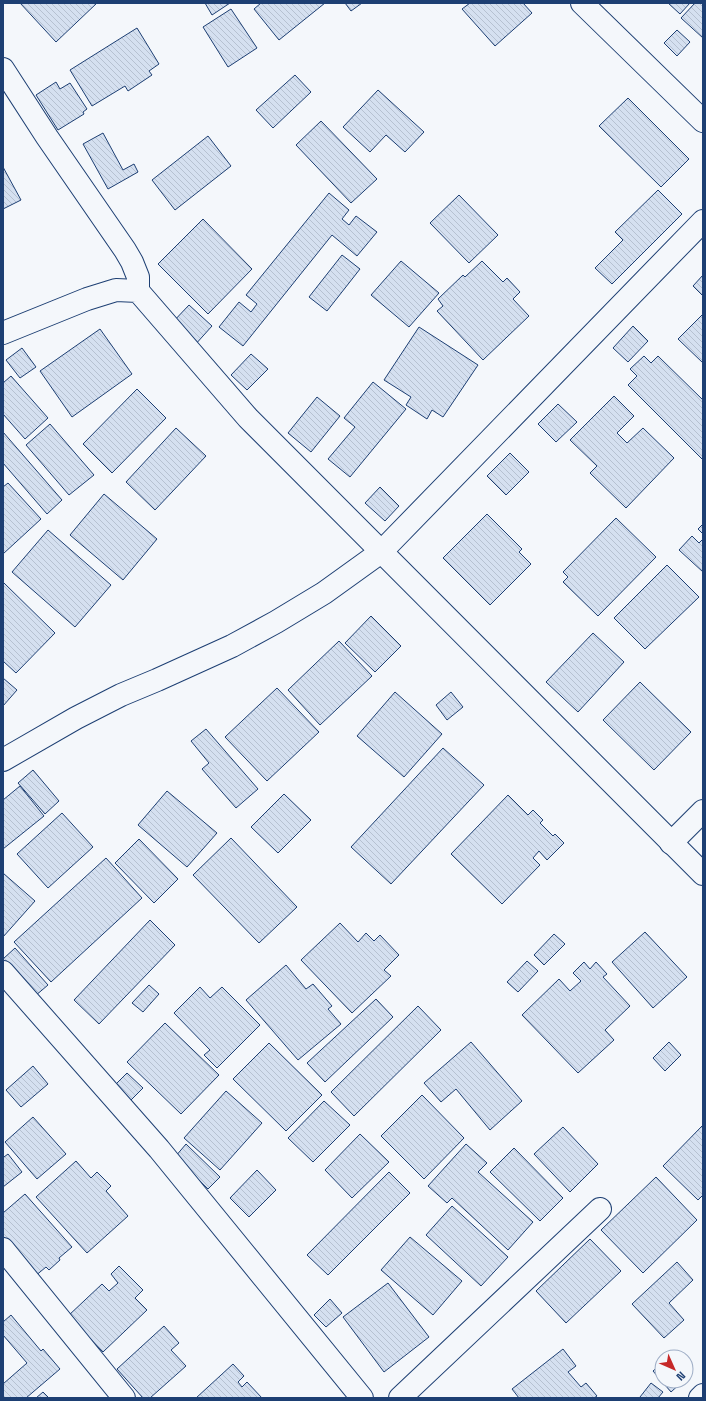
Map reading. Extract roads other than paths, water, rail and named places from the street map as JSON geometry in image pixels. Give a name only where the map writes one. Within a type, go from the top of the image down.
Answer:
[{"type":"street","points":[[582,3],[703,121]]},
{"type":"street","points":[[3,69],[47,137],[126,250],[138,277],[138,291],[248,418],[703,874]]},
{"type":"street","points":[[3,760],[76,718],[121,695],[232,646],[276,622],[324,593],[381,552],[703,221]]},
{"type":"street","points":[[3,333],[87,299],[116,290],[138,291]]},
{"type":"street","points":[[671,843],[703,811]]},
{"type":"street","points":[[3,972],[159,1149],[362,1398]]},
{"type":"street","points":[[400,1398],[600,1209]]},
{"type":"street","points":[[3,1249],[124,1398]]},
{"type":"street","points":[[700,1398],[703,1395]]}]
